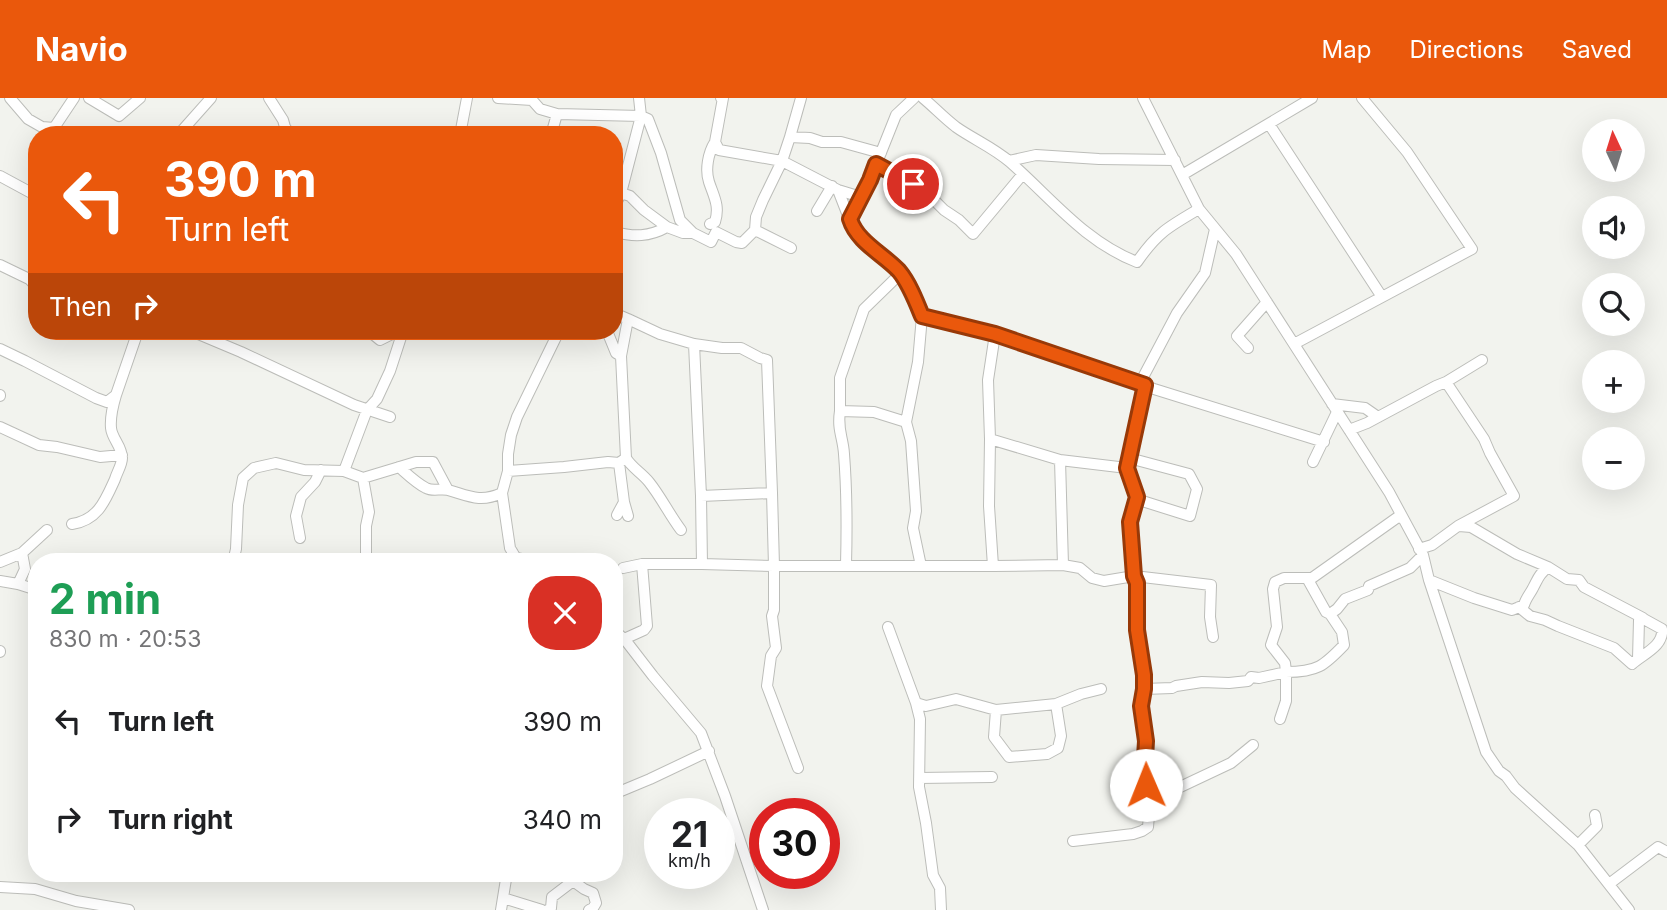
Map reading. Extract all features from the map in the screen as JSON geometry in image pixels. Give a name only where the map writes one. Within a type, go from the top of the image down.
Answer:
[{"type":"street","points":[[10,98],[28,119],[40,126]]},
{"type":"street","points":[[55,126],[74,98]]},
{"type":"street","points":[[89,98],[119,116],[140,98]]},
{"type":"street","points":[[186,126],[211,98]]},
{"type":"street","points":[[269,98],[283,120],[284,126]]},
{"type":"street","points":[[462,126],[467,98]]},
{"type":"street","points":[[498,98],[531,100],[540,109],[557,114],[640,116],[648,119],[680,220],[693,233],[711,242],[716,232],[742,243],[755,230],[756,217],[782,161],[801,98]]},
{"type":"street","points":[[623,185],[640,116],[639,98]]},
{"type":"street","points":[[710,224],[715,222],[718,208],[708,174],[721,98]]},
{"type":"street","points":[[850,219],[896,116],[914,98]]},
{"type":"street","points":[[923,98],[954,126],[1009,161],[1080,229],[1108,248],[1137,262],[1160,232],[1199,209]]},
{"type":"street","points":[[1143,98],[1199,209],[1236,254],[1389,492],[1421,552],[1486,752],[1515,788],[1578,845],[1629,910]]},
{"type":"street","points":[[1182,175],[1312,98]]},
{"type":"street","points":[[1294,344],[1472,249],[1407,152],[1362,98]]},
{"type":"street","points":[[554,126],[557,114]]},
{"type":"street","points":[[1269,124],[1381,297]]},
{"type":"street","points":[[790,137],[841,142],[881,153]]},
{"type":"street","points":[[715,142],[719,150],[782,161],[835,188],[861,197]]},
{"type":"street","points":[[1009,161],[1036,155],[1175,160]]},
{"type":"street","points":[[876,164],[928,194],[973,234],[1022,174]]},
{"type":"street","points":[[0,176],[28,191]]},
{"type":"street","points":[[817,211],[835,188]]},
{"type":"street","points":[[835,188],[852,226],[901,273],[922,316],[918,362],[906,422],[911,441],[916,511],[913,527],[921,566]]},
{"type":"street","points":[[623,194],[630,196],[667,227],[683,233],[693,233]]},
{"type":"street","points":[[623,234],[652,235],[667,227]]},
{"type":"street","points":[[1073,841],[1133,834],[1148,827],[1144,774],[1146,741],[1141,706],[1144,675],[1137,630],[1137,583],[1134,576],[1130,522],[1137,497],[1128,463],[1143,384],[1177,313],[1205,273],[1215,229]]},
{"type":"street","points":[[755,230],[791,248]]},
{"type":"street","points":[[0,265],[28,279]]},
{"type":"street","points":[[846,565],[848,514],[844,450],[838,425],[840,377],[864,309],[901,273]]},
{"type":"street","points":[[1248,348],[1237,336],[1267,302]]},
{"type":"street","points":[[922,316],[995,334],[1081,365],[1323,441]]},
{"type":"street","points":[[623,317],[660,334],[694,344],[741,348],[767,360],[774,566],[772,616],[776,648],[771,656],[767,686],[798,768]]},
{"type":"street","points":[[628,319],[621,356],[624,502],[628,516]]},
{"type":"street","points":[[993,566],[989,506],[988,380],[995,334]]},
{"type":"street","points":[[72,524],[85,522],[100,509],[121,464],[120,445],[111,429],[111,415],[135,340]]},
{"type":"street","points":[[212,340],[322,391],[390,417]]},
{"type":"street","points":[[344,471],[367,410],[377,399],[390,371],[398,340]]},
{"type":"street","points":[[513,553],[502,493],[508,471],[508,454],[517,417],[555,340]]},
{"type":"street","points":[[611,340],[616,354],[621,356]]},
{"type":"street","points":[[694,344],[702,564]]},
{"type":"street","points":[[0,349],[96,398],[107,402],[116,395]]},
{"type":"street","points":[[1349,430],[1446,382],[1482,360]]},
{"type":"street","points":[[1330,614],[1345,599],[1410,568],[1421,552],[1458,526],[1514,496],[1484,439],[1446,382]]},
{"type":"street","points":[[1335,408],[1365,408],[1378,417]]},
{"type":"street","points":[[1313,461],[1335,408]]},
{"type":"street","points":[[839,411],[874,412],[906,422]]},
{"type":"street","points":[[0,427],[39,445],[100,457],[122,455]]},
{"type":"street","points":[[990,439],[1060,460],[1128,463],[1189,474],[1198,489],[1190,516],[1136,499]]},
{"type":"street","points":[[430,451],[448,490]]},
{"type":"street","points":[[1060,460],[1063,565]]},
{"type":"street","points":[[508,471],[623,461],[640,470],[681,530]]},
{"type":"street","points":[[235,553],[243,478],[254,468],[276,463],[304,470],[344,471],[363,478],[416,462],[433,462]]},
{"type":"street","points":[[399,467],[426,488],[448,490],[474,498],[490,498],[502,493]]},
{"type":"street","points":[[300,538],[296,516],[301,497],[315,482],[321,470]]},
{"type":"street","points":[[363,478],[369,513],[366,553]]},
{"type":"street","points":[[701,496],[772,493]]},
{"type":"street","points":[[617,515],[624,502]]},
{"type":"street","points":[[1280,719],[1286,701],[1286,672],[1285,663],[1271,645],[1277,627],[1273,589],[1275,582],[1284,578],[1312,578],[1398,517],[1402,518]]},
{"type":"street","points":[[1458,526],[1471,527],[1567,579],[1579,580],[1584,587],[1665,631],[1654,648],[1632,664],[1614,648],[1530,616],[1519,607]]},
{"type":"street","points":[[0,562],[22,553],[47,530]]},
{"type":"street","points":[[18,584],[25,569],[22,553]]},
{"type":"street","points":[[642,564],[648,626],[624,639],[701,733],[763,910]]},
{"type":"street","points":[[623,568],[642,564],[1063,565],[1080,568],[1092,578],[1104,581],[1134,576],[1211,584],[1210,617],[1213,637]]},
{"type":"street","points":[[1429,580],[1513,610],[1524,604],[1537,577],[1548,568]]},
{"type":"street","points":[[1144,689],[1172,688],[1202,682],[1248,681],[1251,677],[1306,672],[1328,662],[1344,645],[1342,632],[1326,612],[1307,578]]},
{"type":"street","points":[[0,581],[28,587]]},
{"type":"street","points":[[1638,659],[1639,620],[1643,618]]},
{"type":"street","points":[[888,627],[920,719],[919,787],[933,875],[940,888],[941,910]]},
{"type":"street","points":[[916,703],[926,706],[957,699],[996,710],[1028,708],[1056,704],[1101,689]]},
{"type":"street","points":[[996,710],[994,737],[1009,757],[1047,754],[1058,748],[1061,736],[1056,704]]},
{"type":"street","points":[[1146,785],[1178,788],[1231,763],[1253,745]]},
{"type":"street","points":[[623,790],[709,751]]},
{"type":"street","points":[[919,778],[992,777]]},
{"type":"street","points":[[1578,845],[1597,826],[1595,815]]},
{"type":"street","points":[[1609,884],[1658,847],[1667,852]]},
{"type":"street","points":[[501,910],[505,882]]},
{"type":"street","points":[[548,910],[551,908],[552,897],[572,882]]},
{"type":"street","points":[[575,882],[593,893],[596,903],[589,910]]},
{"type":"street","points":[[0,887],[35,889],[76,901],[129,910]]},
{"type":"street","points":[[503,898],[542,910]]},
{"type":"route","points":[[913,184],[876,164],[850,219],[861,237],[901,273],[922,316],[995,334],[1145,385],[1127,468],[1137,497],[1130,522],[1138,597],[1137,630],[1144,675],[1141,706],[1146,741],[1146,785]]}]
